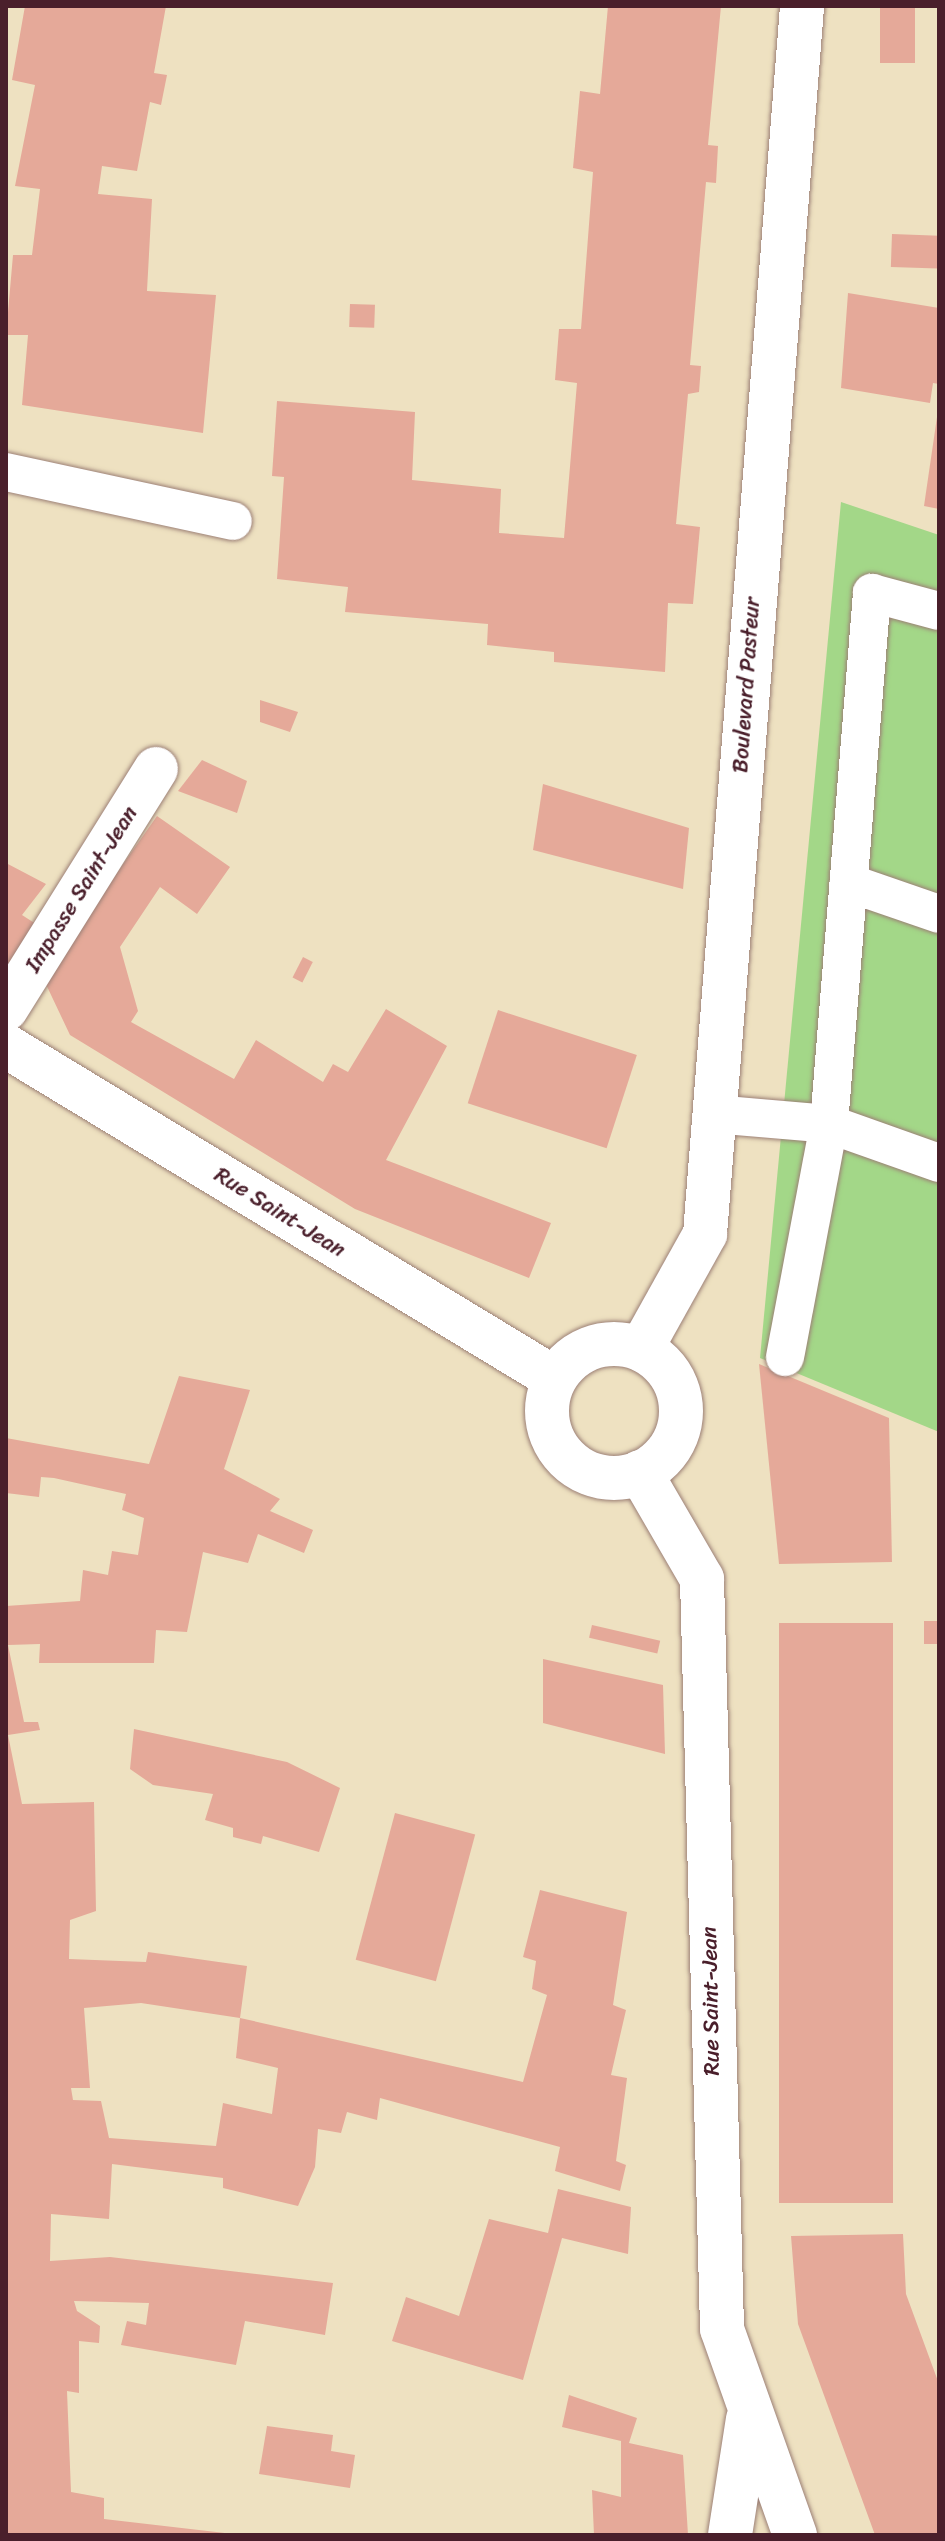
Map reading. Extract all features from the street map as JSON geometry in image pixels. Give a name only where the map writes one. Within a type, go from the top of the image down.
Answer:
[{"type":"street","name":"Boulevard Pasteur","points":[[641,1349],[705,1234],[802,6]]},
{"type":"street","name":"Impasse Saint-Jean","points":[[6,1009],[156,769]]},
{"type":"street","name":"Rue Saint-Jean","points":[[6,1046],[554,1378]]},
{"type":"street","points":[[588,1348],[641,1349],[664,1364],[682,1417],[673,1443],[640,1472],[608,1479],[564,1457],[546,1411],[554,1378],[588,1348]]},
{"type":"street","name":"Rue Saint-Jean","points":[[640,1472],[702,1579],[714,2225],[722,2329],[748,2419],[795,2535]]},
{"type":"street","points":[[730,2535],[748,2419]]},
{"type":"lane","points":[[6,472],[233,521]]},
{"type":"lane","points":[[785,1357],[829,1124],[872,593],[939,611]]},
{"type":"lane","points":[[849,883],[939,914]]},
{"type":"lane","points":[[713,1114],[829,1124],[939,1163]]},
{"type":"green space","points":[[841,502],[939,535],[939,1432],[760,1358]]},
{"type":"building","points":[[25,6],[166,6],[154,73],[167,75],[161,105],[150,102],[137,171],[102,166],[98,194],[152,199],[147,291],[216,295],[203,433],[22,405],[28,335],[6,335],[13,255],[32,255],[40,189],[15,186],[35,85],[12,80]]},
{"type":"building","points":[[608,6],[721,6],[708,145],[718,146],[716,183],[706,182],[690,365],[701,366],[699,392],[688,394],[676,524],[700,527],[693,604],[668,603],[665,672],[554,662],[554,652],[487,645],[488,624],[345,612],[348,587],[277,579],[284,477],[272,476],[277,401],[415,412],[412,480],[501,489],[499,533],[564,538],[577,383],[555,380],[559,329],[581,329],[593,172],[573,168],[580,91],[600,94]]},
{"type":"building","points":[[880,6],[915,6],[915,63],[880,63]]},
{"type":"building","points":[[892,234],[939,236],[938,269],[891,267]]},
{"type":"building","points":[[848,293],[939,308],[939,384],[933,383],[930,403],[841,388]]},
{"type":"building","points":[[350,304],[375,305],[374,328],[349,327]]},
{"type":"building","points":[[939,417],[939,509],[924,506]]},
{"type":"building","points":[[260,700],[298,712],[290,732],[260,722]]},
{"type":"building","points":[[202,760],[247,781],[237,813],[178,791]]},
{"type":"building","points":[[543,784],[689,828],[683,889],[533,850]]},
{"type":"building","points":[[157,816],[230,867],[197,914],[160,887],[120,947],[138,1011],[131,1022],[234,1079],[256,1040],[323,1082],[333,1064],[348,1072],[386,1009],[447,1046],[386,1160],[551,1223],[529,1278],[355,1209],[70,1035],[43,978]]},
{"type":"building","points":[[6,863],[46,884],[22,915],[39,926],[6,971]]},
{"type":"building","points":[[303,957],[313,962],[302,982],[293,977]]},
{"type":"building","points":[[498,1010],[637,1055],[607,1148],[468,1103]]},
{"type":"building","points":[[759,1364],[889,1418],[892,1562],[779,1564]]},
{"type":"building","points":[[179,1376],[250,1390],[224,1469],[280,1499],[270,1511],[313,1530],[304,1553],[258,1534],[248,1563],[203,1552],[187,1632],[156,1630],[154,1663],[39,1663],[40,1644],[8,1645],[24,1722],[38,1722],[40,1730],[8,1735],[22,1804],[94,1802],[96,1911],[70,1920],[69,1959],[146,1962],[148,1952],[247,1966],[240,2018],[523,2082],[547,1995],[532,1989],[536,1961],[523,1957],[540,1890],[627,1912],[613,2005],[626,2010],[611,2075],[627,2078],[616,2161],[626,2165],[620,2191],[555,2171],[560,2147],[380,2098],[377,2120],[347,2112],[341,2133],[318,2129],[315,2167],[298,2206],[223,2188],[223,2178],[112,2164],[109,2219],[51,2214],[50,2261],[110,2257],[333,2283],[325,2335],[245,2321],[236,2365],[121,2345],[127,2321],[146,2325],[149,2303],[74,2301],[77,2311],[100,2326],[99,2343],[79,2341],[79,2393],[67,2391],[71,2492],[104,2498],[104,2519],[242,2535],[6,2535],[6,1606],[80,1601],[83,1570],[108,1575],[112,1551],[138,1555],[144,1518],[122,1510],[126,1494],[54,1478],[41,1477],[39,1497],[6,1493],[6,1438],[149,1464]],"holes":[[[141,2003],[240,2018],[236,2058],[278,2068],[272,2114],[223,2103],[216,2146],[109,2138],[101,2101],[73,2100],[71,2088],[90,2088],[84,2008]]]},
{"type":"building","points":[[924,1621],[939,1621],[939,1644],[924,1644]]},
{"type":"building","points":[[779,1623],[893,1623],[893,2203],[779,2203]]},
{"type":"building","points":[[592,1625],[660,1641],[657,1653],[589,1638]]},
{"type":"building","points":[[543,1659],[663,1685],[665,1754],[543,1723]]},
{"type":"building","points":[[134,1729],[287,1762],[340,1788],[319,1852],[263,1836],[261,1844],[233,1837],[233,1828],[205,1820],[213,1794],[153,1785],[130,1769]]},
{"type":"building","points":[[395,1813],[475,1834],[436,1981],[356,1960]]},
{"type":"building","points":[[558,2189],[631,2207],[628,2254],[562,2238],[523,2380],[392,2341],[406,2297],[459,2316],[489,2219],[548,2233]]},
{"type":"building","points":[[903,2234],[906,2294],[939,2384],[939,2535],[875,2535],[798,2324],[791,2236]]},
{"type":"building","points":[[569,2395],[637,2418],[629,2443],[683,2455],[688,2535],[594,2535],[592,2490],[621,2497],[621,2441],[562,2427]]},
{"type":"building","points":[[267,2426],[333,2435],[331,2451],[355,2455],[350,2488],[259,2474]]}]
